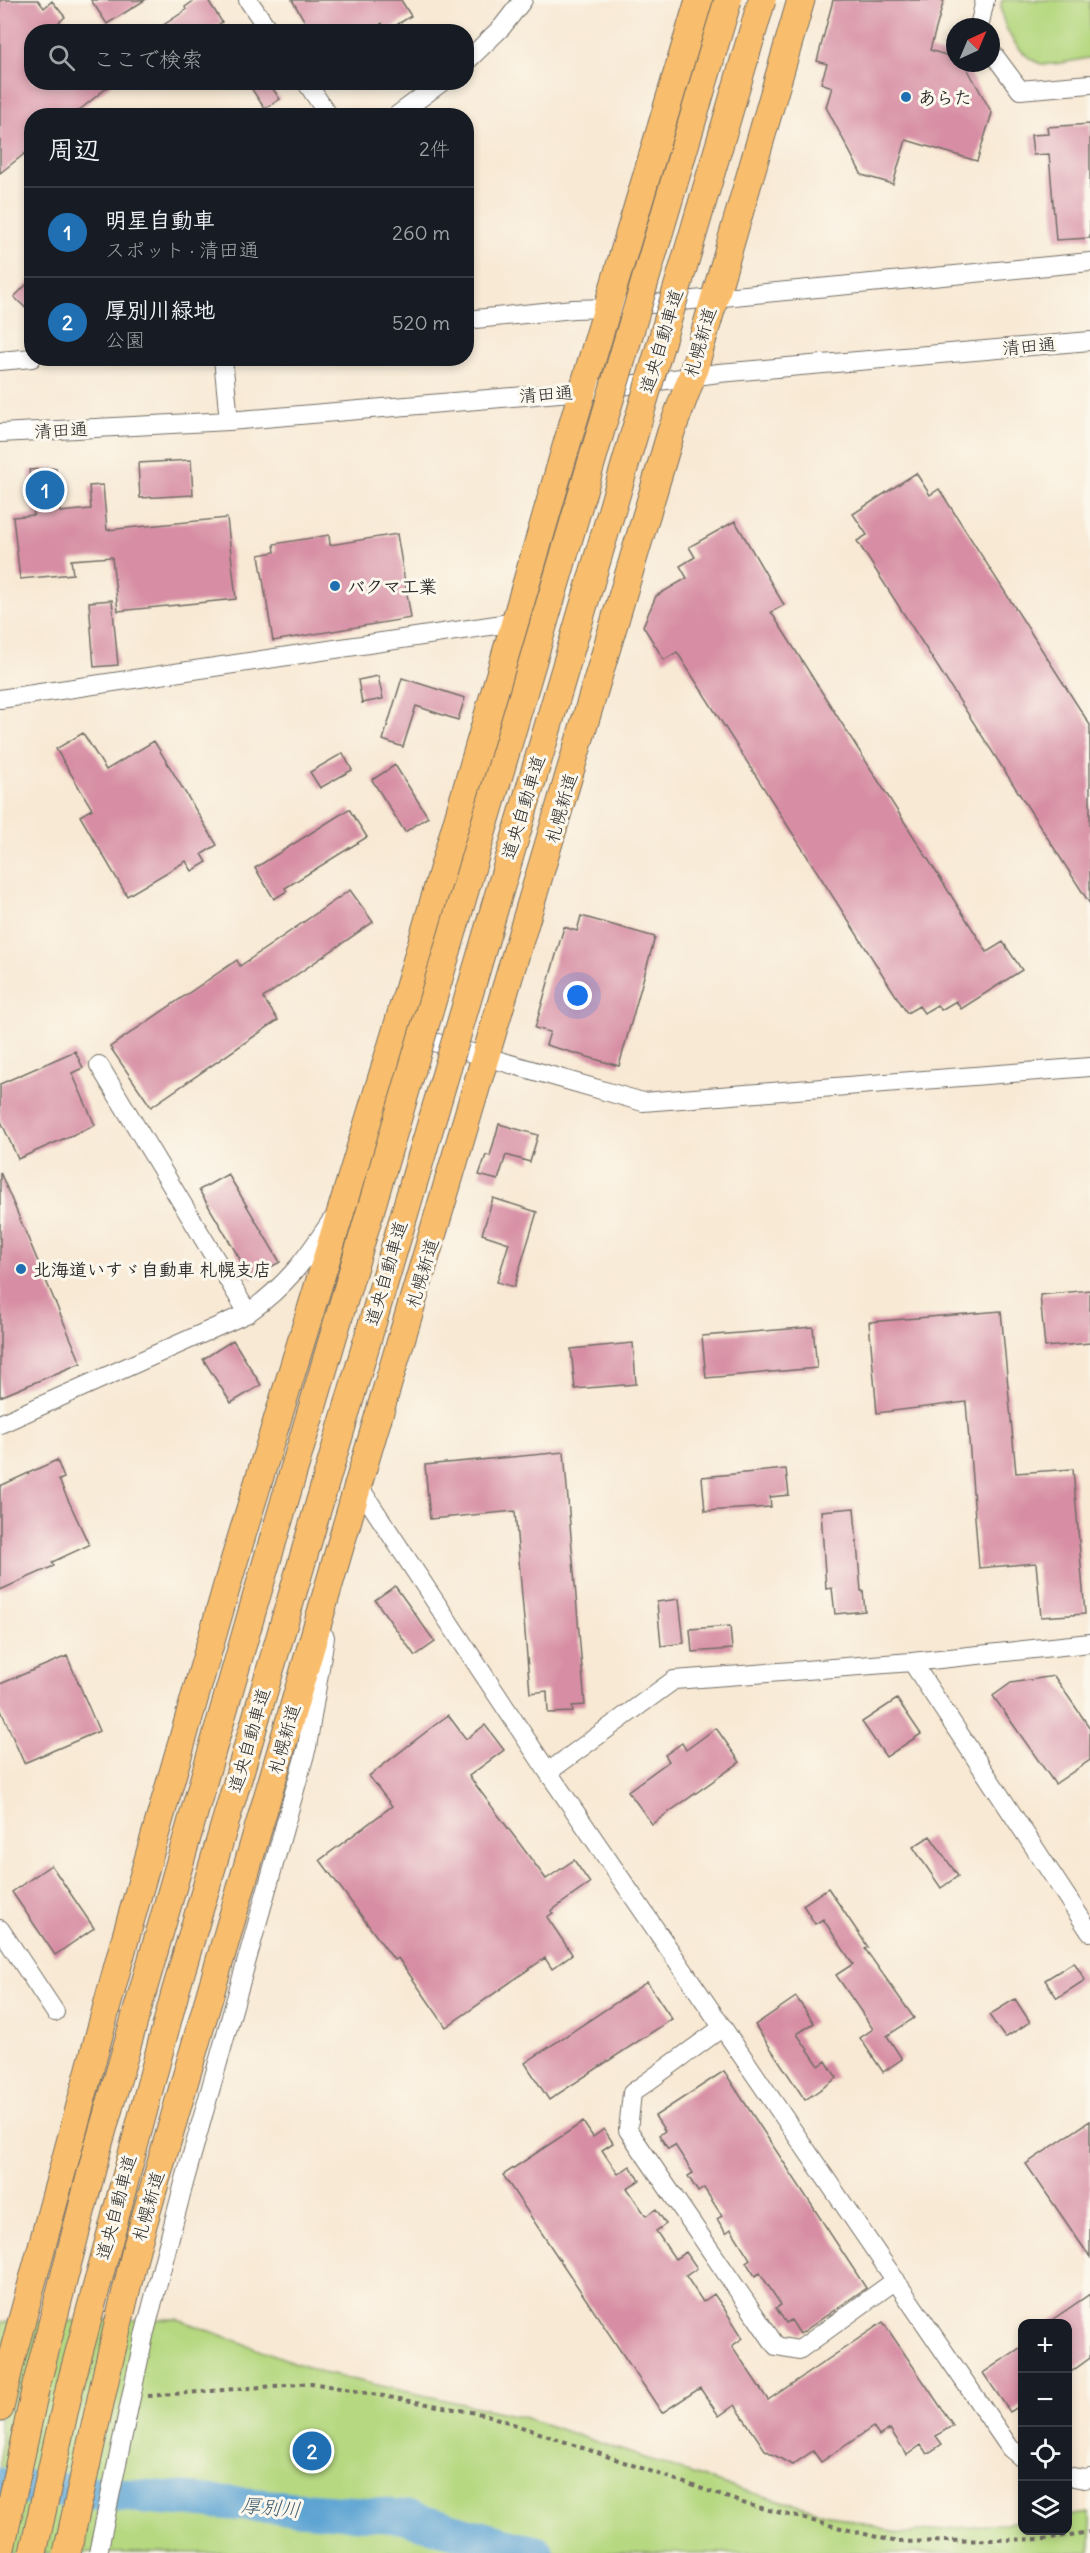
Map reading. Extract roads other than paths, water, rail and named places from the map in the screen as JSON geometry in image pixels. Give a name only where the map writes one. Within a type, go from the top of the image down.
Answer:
[{"type":"highway","points":[[0,2408],[134,1909],[232,1568],[396,1031],[699,0]]},
{"type":"highway","name":"道央自動車道","points":[[0,2553],[36,2386],[97,2150],[259,1587],[728,0]]},
{"type":"highway","name":"道央自動車道","points":[[33,2553],[70,2386],[175,1993],[762,0]]},
{"type":"highway","name":"札幌新道","points":[[67,2553],[136,2249],[358,1485],[487,1058],[671,432],[692,376],[713,297],[801,0]]},
{"type":"street","points":[[248,0],[264,24]]},
{"type":"street","points":[[474,54],[502,27],[523,0]]},
{"type":"street","points":[[981,18],[986,0]]},
{"type":"street","points":[[1000,63],[1020,90],[1090,84]]},
{"type":"street","points":[[311,90],[324,108]]},
{"type":"street","points":[[407,108],[430,90]]},
{"type":"street","points":[[474,319],[1090,262]]},
{"type":"street","name":"清田通","points":[[0,433],[229,421],[583,391],[692,376],[1090,341]]},
{"type":"street","points":[[0,361],[24,359]]},
{"type":"street","points":[[224,366],[229,421]]},
{"type":"street","points":[[0,699],[516,622]]},
{"type":"street","points":[[396,1031],[643,1102],[1090,1067]]},
{"type":"street","points":[[99,1065],[248,1313]]},
{"type":"street","points":[[0,1424],[248,1313],[280,1288],[299,1268],[344,1203]]},
{"type":"street","points":[[358,1485],[548,1772],[1010,2448],[1018,2454]]},
{"type":"street","points":[[98,2553],[144,2336],[184,2183],[308,1748],[338,1558]]},
{"type":"street","points":[[548,1772],[674,1680],[912,1662],[1090,1644]]},
{"type":"street","points":[[912,1662],[1090,1932]]},
{"type":"street","points":[[0,1929],[55,2012]]},
{"type":"street","points":[[723,2027],[632,2093],[628,2130],[776,2346],[799,2350],[896,2280]]},
{"type":"street","points":[[1072,2477],[1090,2478]]},
{"type":"waterway","name":"厚別川","points":[[0,2485],[404,2517],[537,2553]]},
{"type":"place","name":"あらた","points":[[906,97]]},
{"type":"place","name":"明星自動車","points":[[45,490]]},
{"type":"place","name":"バクマ工業","points":[[335,586]]},
{"type":"place","name":"北海道いすゞ自動車 札幌支店","points":[[21,1269]]},
{"type":"place","name":"厚別川緑地","points":[[312,2451]]}]
